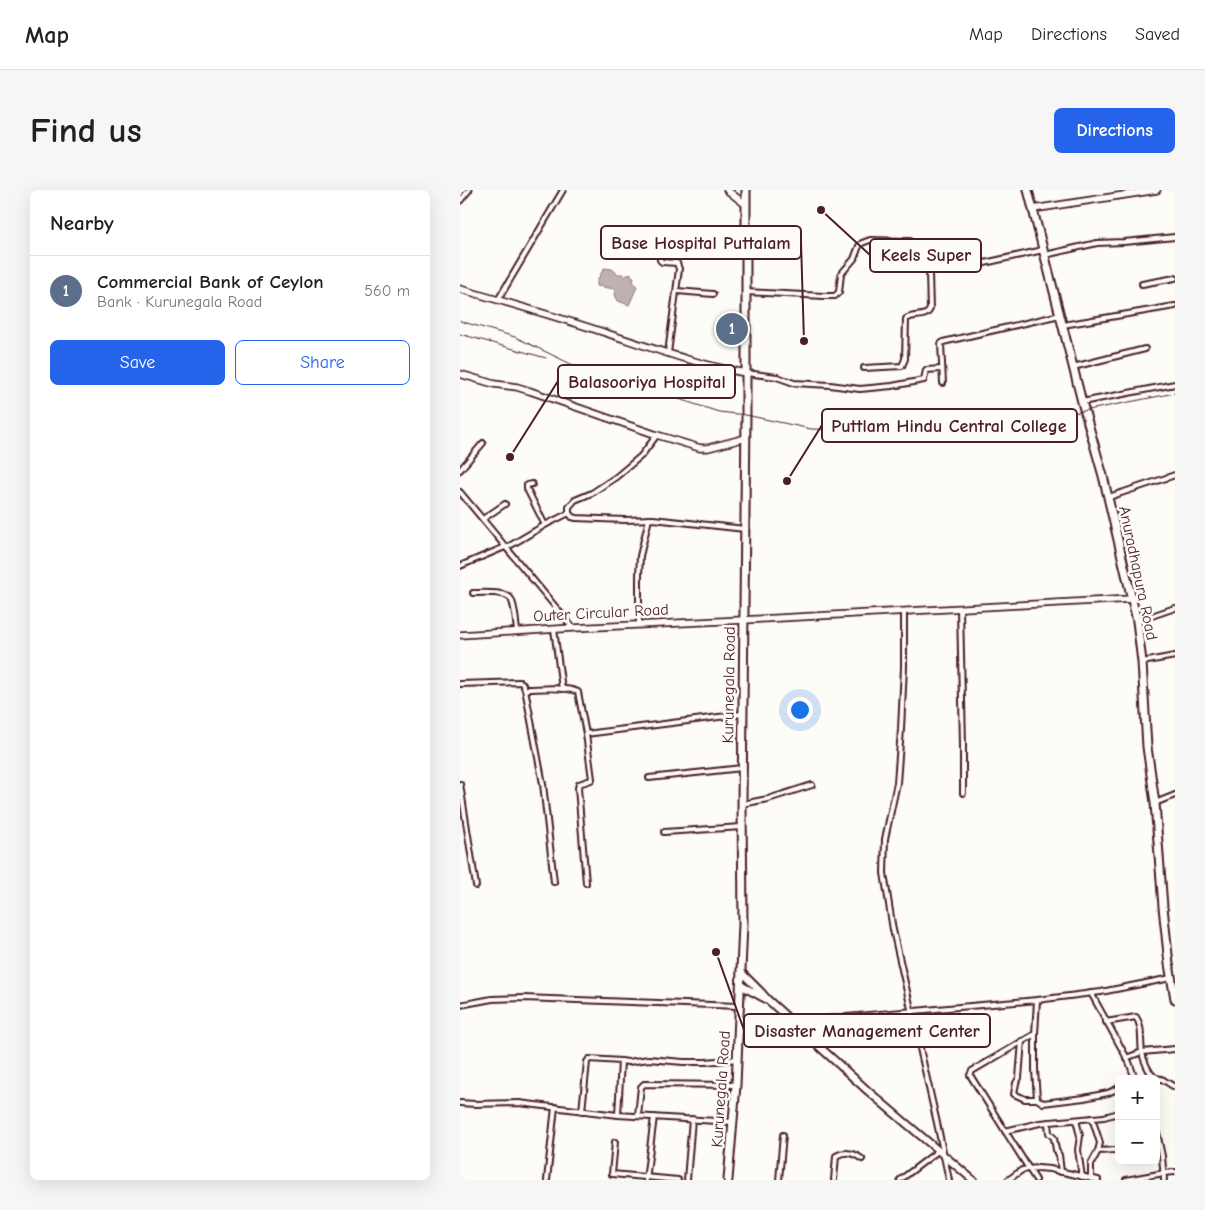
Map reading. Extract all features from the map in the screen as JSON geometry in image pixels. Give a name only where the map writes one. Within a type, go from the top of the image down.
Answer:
[{"type":"highway","name":"Kurunegala Road","points":[[728,1180],[734,1122],[743,924],[742,714],[746,438],[746,190]]},
{"type":"highway","name":"Anuradhapura Road","points":[[1028,190],[1108,498],[1137,621],[1142,662],[1147,747],[1155,803],[1162,898],[1175,999]]},
{"type":"main road","points":[[741,972],[767,999],[868,1091],[973,1180]]},
{"type":"main road","points":[[740,986],[767,999]]},
{"type":"street","points":[[460,201],[469,190]]},
{"type":"street","points":[[498,300],[563,190]]},
{"type":"street","points":[[727,190],[745,204]]},
{"type":"street","points":[[1032,209],[1133,192],[1157,190]]},
{"type":"street","points":[[606,234],[658,244],[660,260],[662,262],[677,262],[679,269],[677,291],[668,353]]},
{"type":"street","points":[[980,264],[1097,243],[1175,237]]},
{"type":"street","points":[[745,292],[835,296],[840,292],[841,274],[854,260],[862,243],[870,240],[910,241],[912,252],[924,260],[929,273],[930,309],[926,315],[911,316],[906,319],[905,359],[902,366],[864,368]]},
{"type":"street","points":[[1142,284],[1175,278]]},
{"type":"street","points":[[460,289],[548,314],[724,370],[777,377],[794,383],[860,389],[892,386],[924,380],[926,370],[942,369]]},
{"type":"street","points":[[677,291],[713,294]]},
{"type":"street","points":[[1063,325],[1175,306]]},
{"type":"street","points":[[943,382],[941,344],[943,342],[1060,315]]},
{"type":"street","points":[[1073,367],[1145,349]]},
{"type":"street","points":[[460,374],[494,384],[530,391],[700,448],[708,448],[746,438]]},
{"type":"street","points":[[1082,402],[1175,384]]},
{"type":"street","points":[[657,435],[641,456],[616,477],[592,493],[575,500],[569,507],[569,513],[572,517],[625,520],[649,519],[744,529]]},
{"type":"street","points":[[460,470],[483,443]]},
{"type":"street","points":[[1108,498],[1175,474]]},
{"type":"street","points":[[532,484],[527,485],[527,489],[545,525]]},
{"type":"street","points":[[460,492],[573,628]]},
{"type":"street","points":[[483,519],[505,504]]},
{"type":"street","points":[[460,566],[506,547],[569,513]]},
{"type":"street","points":[[639,625],[638,576],[640,556],[649,519]]},
{"type":"street","points":[[473,593],[504,594],[509,596],[512,600],[517,631]]},
{"type":"street","name":"Outer Circular Road","points":[[460,635],[1132,599]]},
{"type":"street","points":[[1137,621],[1175,608]]},
{"type":"street","points":[[960,609],[963,793]]},
{"type":"street","points":[[904,612],[904,667],[897,783],[886,839],[884,873],[893,930],[948,1180]]},
{"type":"street","points":[[554,629],[562,689]]},
{"type":"street","points":[[1142,662],[1175,656]]},
{"type":"street","points":[[460,684],[520,682],[525,688],[543,784],[554,882]]},
{"type":"street","points":[[525,688],[562,689],[578,692],[592,779],[579,784],[578,788],[586,883]]},
{"type":"street","points":[[586,734],[742,714]]},
{"type":"street","points":[[649,778],[742,768]]},
{"type":"street","points":[[460,784],[476,886]]},
{"type":"street","points":[[742,804],[768,799],[812,785]]},
{"type":"street","points":[[1155,803],[1175,795]]},
{"type":"street","points":[[664,832],[742,827]]},
{"type":"street","points":[[796,1025],[801,1021],[1037,1000],[1091,993],[1171,978]]},
{"type":"street","points":[[1091,993],[1134,1075]]},
{"type":"street","points":[[460,1005],[492,999],[523,998],[739,1006]]},
{"type":"street","points":[[1037,1000],[1035,1034],[1037,1099]]},
{"type":"street","points":[[1106,1022],[1136,1017],[1140,1027],[1142,1052],[1149,1070],[1156,1078],[1165,1080],[1175,1087]]},
{"type":"street","points":[[1035,1034],[972,1071],[970,1074],[1036,1180]]},
{"type":"street","points":[[1022,1041],[1018,1078],[1014,1094],[1025,1099],[1037,1099],[1043,1103],[1059,1102],[1108,1093],[1115,1090]]},
{"type":"street","points":[[1126,1058],[1142,1052],[1175,1049]]},
{"type":"street","points":[[582,1112],[586,1062],[589,1060],[628,1062],[649,1059],[706,1062],[737,1059]]},
{"type":"street","points":[[618,1115],[621,1061]]},
{"type":"street","points":[[638,1116],[641,1087],[644,1084],[736,1086]]},
{"type":"street","points":[[460,1103],[519,1103],[582,1112],[734,1122]]},
{"type":"street","points":[[547,1180],[555,1107]]},
{"type":"street","points":[[1005,1131],[1028,1125],[1104,1117],[1115,1114]]},
{"type":"street","points":[[646,1179],[654,1117]]},
{"type":"street","points":[[1091,1178],[1091,1164],[1100,1143],[1092,1118]]},
{"type":"street","points":[[687,1180],[692,1119]]},
{"type":"street","points":[[1076,1120],[1080,1136],[1078,1150],[1082,1177]]},
{"type":"street","points":[[1048,1122],[1049,1133],[1054,1138],[1059,1155],[1061,1172]]},
{"type":"street","points":[[779,1180],[783,1134]]},
{"type":"street","points":[[612,1180],[615,1142]]},
{"type":"street","points":[[1160,1143],[1164,1180]]},
{"type":"street","points":[[1098,1151],[1115,1150]]},
{"type":"street","points":[[834,1180],[836,1156],[850,1152],[862,1159]]},
{"type":"street","points":[[900,1180],[941,1153]]},
{"type":"street","points":[[1008,1180],[1028,1168],[1038,1168],[1098,1180]]},
{"type":"street","points":[[1126,1180],[1175,1172]]},
{"type":"street","points":[[612,1174],[646,1179],[678,1180]]},
{"type":"shaded area","points":[[604,268],[612,269],[618,274],[623,274],[624,277],[631,273],[631,276],[634,277],[633,281],[637,287],[629,305],[618,301],[614,289],[597,286],[597,281]]},
{"type":"railway","points":[[460,321],[515,337],[573,365],[719,412],[746,415],[811,429],[877,431],[960,430],[1063,415],[1175,393]]},
{"type":"railway","points":[[460,334],[546,358]]},
{"type":"place","name":"Keels Super","points":[[821,210]]},
{"type":"place","name":"Commercial Bank of Ceylon","points":[[732,329]]},
{"type":"place","name":"Base Hospital Puttalam","points":[[804,341]]},
{"type":"place","name":"Balasooriya Hospital","points":[[510,457]]},
{"type":"place","name":"Puttlam Hindu Central College","points":[[787,481]]},
{"type":"place","name":"Disaster Management Center","points":[[716,952]]}]
